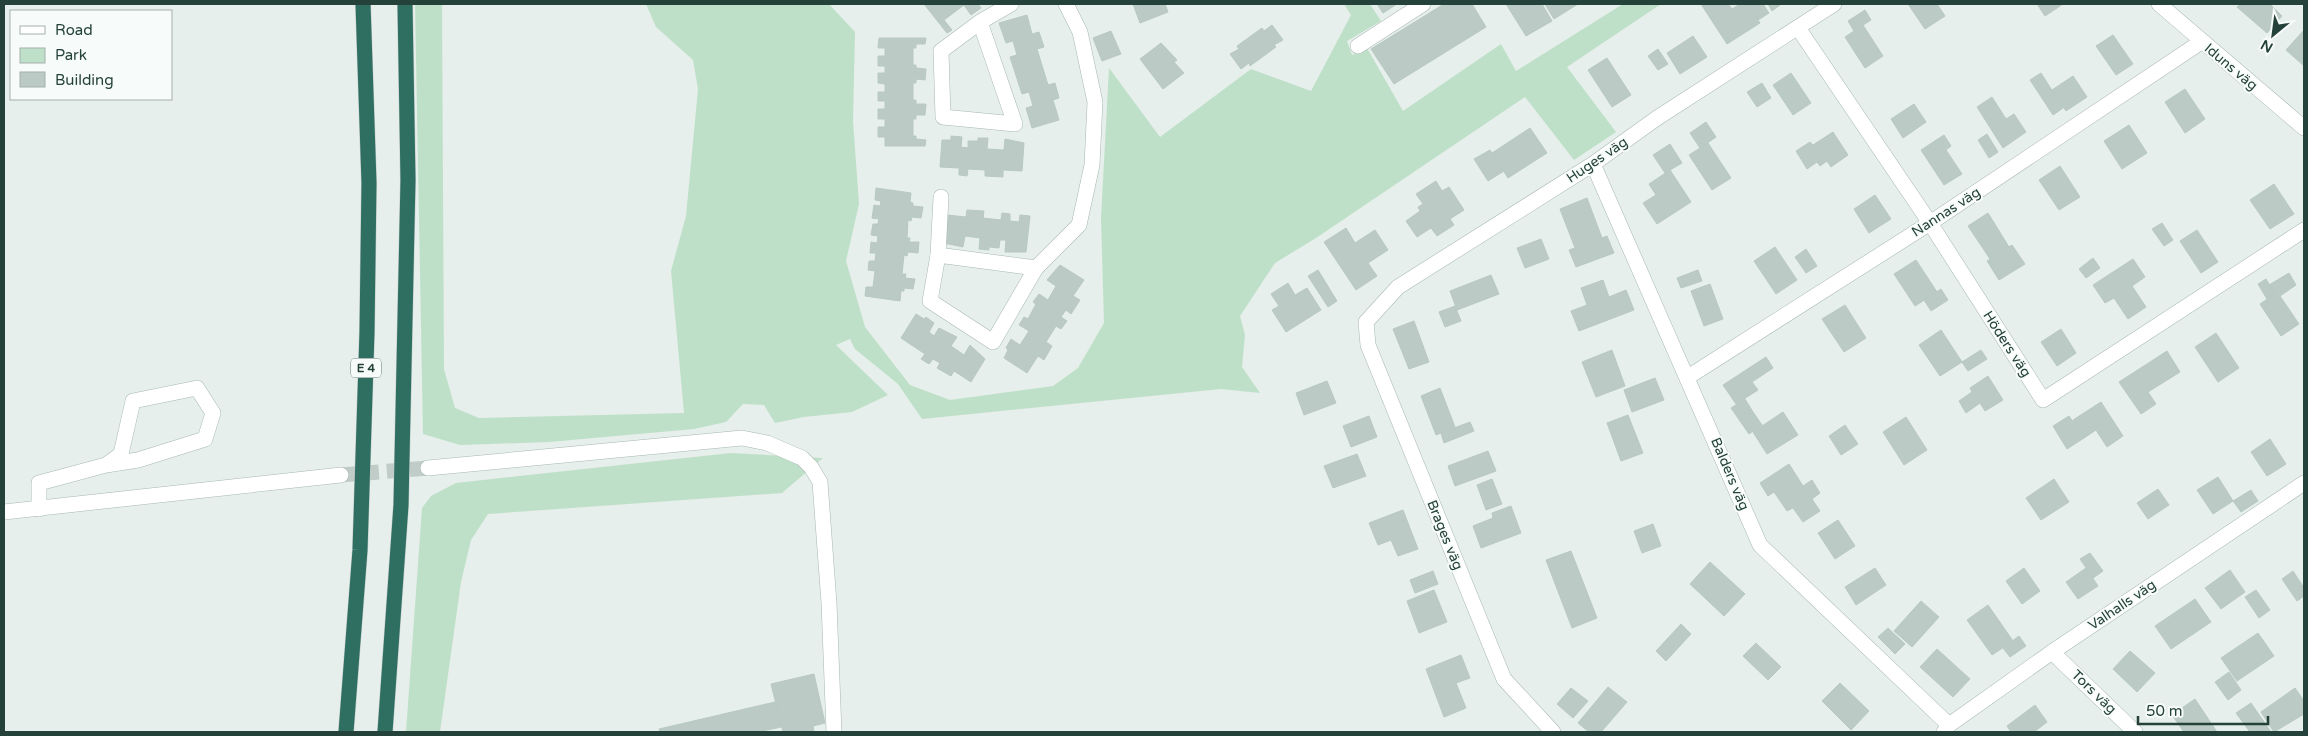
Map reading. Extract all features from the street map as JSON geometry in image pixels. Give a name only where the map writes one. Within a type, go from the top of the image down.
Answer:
[{"type":"highway","name":"E 4","points":[[346,732],[360,550],[367,332],[369,183],[363,4]]},
{"type":"highway","points":[[385,732],[401,505],[408,180],[405,4]]},
{"type":"street","points":[[980,22],[1015,124],[942,117],[941,51],[980,22],[1011,4]]},
{"type":"street","points":[[941,197],[938,255],[930,301],[993,342],[1036,268],[1079,226],[1092,165],[1094,102],[1080,32],[1066,4]]},
{"type":"street","points":[[1358,46],[1422,4]]},
{"type":"street","name":"Huges väg","points":[[1366,322],[1398,287],[1592,164],[1657,118],[1834,4]]},
{"type":"street","name":"Iduns väg","points":[[2159,4],[2201,42],[2304,128]]},
{"type":"street","name":"Höders väg","points":[[1798,28],[1930,222],[2043,400],[2304,230]]},
{"type":"street","name":"Nannas väg","points":[[1688,378],[1930,222],[2201,42]]},
{"type":"street","name":"Balders väg","points":[[1592,164],[1760,545],[1947,729]]},
{"type":"street","points":[[938,255],[1036,268]]},
{"type":"street","name":"Brages väg","points":[[1366,322],[1368,345],[1504,679],[1552,732]]},
{"type":"street","points":[[39,509],[39,483],[106,465],[138,460],[204,439],[213,413],[197,388],[133,401],[121,454],[106,465]]},
{"type":"street","points":[[428,468],[742,438],[767,443],[802,458],[816,476],[822,494],[829,603],[834,732]]},
{"type":"street","points":[[4,512],[341,475]]},
{"type":"street","name":"Valhalls väg","points":[[1947,729],[2052,652],[2304,483]]},
{"type":"street","name":"Tors väg","points":[[2052,652],[2135,732]]},
{"type":"green space","points":[[415,4],[442,4],[444,369],[455,408],[479,418],[684,413],[671,271],[686,216],[698,89],[693,60],[656,27],[646,4],[829,4],[855,32],[853,121],[859,204],[846,261],[865,327],[910,385],[950,400],[1053,386],[1078,368],[1104,323],[1101,218],[1109,68],[1160,137],[1251,69],[1311,91],[1351,15],[1344,4],[1370,4],[1381,21],[1347,41],[1352,55],[1367,48],[1403,111],[1501,44],[1516,71],[1623,4],[1661,4],[1567,67],[1616,132],[1574,160],[1525,97],[1316,238],[1275,263],[1240,316],[1245,335],[1242,367],[1260,393],[1221,389],[922,419],[898,384],[855,349],[850,339],[836,345],[888,395],[852,412],[804,417],[775,423],[764,405],[743,404],[726,422],[694,429],[549,442],[460,445],[423,434]]},
{"type":"green space","points":[[731,453],[823,458],[782,493],[488,514],[471,540],[461,582],[440,732],[406,732],[422,508],[431,496],[456,483]]},
{"type":"building","points":[[924,4],[978,4],[981,8],[971,15],[964,5],[944,20],[952,30],[947,33]]},
{"type":"building","points":[[1133,4],[1165,4],[1168,12],[1140,23]]},
{"type":"building","points":[[1377,4],[1397,4],[1383,13]]},
{"type":"building","points":[[1444,4],[1472,4],[1486,27],[1394,84],[1371,49]]},
{"type":"building","points":[[1506,4],[1542,4],[1552,21],[1526,36]]},
{"type":"building","points":[[1545,4],[1578,4],[1554,19]]},
{"type":"building","points":[[1701,4],[1728,4],[1732,9],[1740,4],[1747,4],[1760,23],[1727,44]]},
{"type":"building","points":[[1747,4],[1763,4],[1769,13],[1758,20]]},
{"type":"building","points":[[1768,4],[1779,4],[1780,5],[1772,11]]},
{"type":"building","points":[[1908,4],[1937,4],[1945,16],[1925,29]]},
{"type":"building","points":[[2037,4],[2063,4],[2045,16]]},
{"type":"building","points":[[2240,4],[2270,4],[2282,16],[2267,33],[2237,7]]},
{"type":"building","points":[[1865,10],[1871,20],[1854,31],[1848,21]]},
{"type":"building","points":[[1027,15],[1032,34],[1039,32],[1044,47],[1037,49],[1048,85],[1055,83],[1059,98],[1053,100],[1059,120],[1032,128],[1026,108],[1033,106],[1029,92],[1022,94],[1010,57],[1017,55],[1013,41],[1006,43],[999,23]]},
{"type":"building","points":[[1272,25],[1283,40],[1274,45],[1276,47],[1250,66],[1249,63],[1241,69],[1230,54],[1239,49],[1237,46],[1262,28],[1264,31]]},
{"type":"building","points":[[1863,25],[1883,56],[1865,68],[1845,37]]},
{"type":"building","points":[[2304,30],[2304,64],[2303,65],[2286,50]]},
{"type":"building","points":[[1111,31],[1121,54],[1102,61],[1093,38]]},
{"type":"building","points":[[2113,35],[2133,64],[2116,75],[2096,46]]},
{"type":"building","points":[[1693,36],[1707,57],[1680,74],[1667,53]]},
{"type":"building","points":[[879,38],[926,38],[925,44],[916,44],[916,48],[913,48],[913,65],[916,65],[916,68],[926,69],[925,80],[916,79],[916,83],[913,83],[913,100],[916,100],[916,104],[926,104],[925,115],[916,115],[916,119],[913,119],[913,136],[916,136],[916,139],[926,140],[925,146],[885,146],[885,137],[878,137],[878,127],[885,127],[885,119],[878,119],[878,109],[885,109],[885,101],[878,101],[878,92],[885,92],[885,84],[878,83],[878,73],[885,73],[885,66],[878,66],[878,56],[885,56],[885,48],[878,48]]},
{"type":"building","points":[[1161,43],[1177,60],[1174,62],[1184,73],[1163,89],[1140,59]]},
{"type":"building","points":[[1658,49],[1668,64],[1658,70],[1648,56]]},
{"type":"building","points":[[1607,58],[1631,95],[1612,107],[1588,70]]},
{"type":"building","points":[[1791,73],[1811,103],[1793,115],[1773,85]]},
{"type":"building","points":[[2041,73],[2063,108],[2053,115],[2030,80]]},
{"type":"building","points":[[2073,76],[2087,97],[2066,111],[2052,90]]},
{"type":"building","points":[[1762,83],[1771,98],[1757,107],[1747,92]]},
{"type":"building","points":[[2185,89],[2205,119],[2185,133],[2165,102]]},
{"type":"building","points":[[1992,97],[2006,119],[2014,114],[2026,132],[2003,148],[1977,107]]},
{"type":"building","points":[[1914,104],[1926,122],[1903,138],[1891,119]]},
{"type":"building","points":[[1706,122],[1716,137],[1700,148],[1690,133]]},
{"type":"building","points":[[2129,125],[2147,153],[2122,169],[2104,141]]},
{"type":"building","points":[[1530,128],[1547,153],[1508,178],[1492,153]]},
{"type":"building","points":[[1833,132],[1848,155],[1831,167],[1827,161],[1820,166],[1817,162],[1807,169],[1796,151],[1810,142],[1813,145]]},
{"type":"building","points":[[1987,134],[1998,152],[1989,158],[1978,140]]},
{"type":"building","points":[[1944,135],[1951,146],[1946,150],[1962,174],[1944,185],[1921,150]]},
{"type":"building","points":[[951,136],[962,137],[961,147],[968,148],[968,141],[978,141],[978,138],[988,138],[987,149],[1004,150],[1005,139],[1024,143],[1022,171],[1003,170],[1003,177],[985,176],[985,170],[968,169],[967,176],[959,175],[959,168],[940,167],[942,140],[951,140]]},
{"type":"building","points":[[1708,143],[1731,178],[1712,190],[1689,155]]},
{"type":"building","points":[[1670,144],[1682,163],[1665,173],[1653,155]]},
{"type":"building","points":[[1490,150],[1504,171],[1488,181],[1474,159]]},
{"type":"building","points":[[2060,166],[2080,197],[2059,210],[2039,180]]},
{"type":"building","points":[[1670,170],[1691,202],[1657,224],[1643,203],[1656,195],[1649,184]]},
{"type":"building","points":[[1436,181],[1442,191],[1449,187],[1464,210],[1450,219],[1454,225],[1437,236],[1431,228],[1417,237],[1406,221],[1420,211],[1418,207],[1423,204],[1416,194]]},
{"type":"building","points":[[2274,184],[2294,214],[2270,229],[2250,200]]},
{"type":"building","points":[[876,188],[911,193],[910,202],[913,203],[913,206],[923,207],[921,218],[912,217],[911,221],[908,220],[907,238],[910,238],[909,242],[919,242],[918,253],[908,252],[907,256],[904,255],[902,274],[906,274],[905,278],[915,279],[913,289],[904,288],[904,291],[901,291],[900,301],[865,296],[866,287],[873,287],[875,271],[868,270],[869,261],[875,261],[876,253],[870,253],[871,242],[877,243],[878,236],[871,235],[873,224],[878,224],[879,219],[872,218],[874,205],[880,206],[881,201],[875,200]]},
{"type":"building","points":[[1875,195],[1891,219],[1869,233],[1854,209]]},
{"type":"building","points":[[1587,198],[1602,238],[1607,236],[1614,253],[1576,267],[1569,250],[1575,248],[1560,209]]},
{"type":"building","points":[[967,210],[984,211],[983,218],[1001,220],[1002,213],[1010,214],[1010,221],[1019,222],[1020,215],[1030,216],[1026,252],[1005,252],[1006,240],[1000,240],[999,248],[989,247],[989,250],[979,249],[980,238],[965,236],[963,247],[944,243],[947,215],[966,217]]},
{"type":"building","points":[[1988,213],[2009,247],[1990,259],[1968,226]]},
{"type":"building","points":[[2162,223],[2173,240],[2164,246],[2152,229]]},
{"type":"building","points":[[1346,228],[1355,243],[1375,230],[1388,250],[1368,263],[1377,276],[1356,290],[1324,242]]},
{"type":"building","points":[[2197,230],[2218,262],[2201,273],[2180,241]]},
{"type":"building","points":[[1541,239],[1549,259],[1525,268],[1517,248]]},
{"type":"building","points":[[2012,245],[2025,264],[1999,280],[1987,261]]},
{"type":"building","points":[[1775,247],[1797,280],[1776,294],[1754,261]]},
{"type":"building","points":[[1806,249],[1817,266],[1806,273],[1795,257]]},
{"type":"building","points":[[2093,258],[2100,268],[2086,278],[2079,269]]},
{"type":"building","points":[[2133,259],[2145,277],[2132,286],[2146,307],[2128,319],[2114,298],[2105,303],[2093,285]]},
{"type":"building","points":[[1916,260],[1937,292],[1915,306],[1894,274]]},
{"type":"building","points":[[1060,265],[1084,280],[1073,296],[1080,300],[1071,314],[1066,310],[1061,317],[1067,321],[1061,329],[1056,326],[1046,342],[1052,346],[1044,360],[1038,356],[1027,373],[1004,358],[1008,350],[1006,348],[1011,339],[1020,345],[1029,331],[1019,325],[1024,317],[1028,319],[1036,304],[1033,302],[1039,294],[1048,300],[1056,286],[1047,280]]},
{"type":"building","points":[[1318,270],[1337,301],[1328,307],[1308,276]]},
{"type":"building","points":[[1698,270],[1702,281],[1681,288],[1677,278]]},
{"type":"building","points":[[2289,273],[2296,285],[2280,296],[2299,324],[2281,336],[2260,304],[2275,294],[2269,285]]},
{"type":"building","points":[[1491,275],[1499,294],[1457,310],[1450,291]]},
{"type":"building","points":[[2266,279],[2275,294],[2267,299],[2258,284]]},
{"type":"building","points":[[1603,280],[1609,297],[1626,290],[1634,310],[1579,331],[1571,311],[1587,305],[1581,288]]},
{"type":"building","points":[[1288,283],[1295,295],[1307,288],[1321,310],[1286,332],[1272,310],[1279,306],[1271,294]]},
{"type":"building","points":[[1710,284],[1723,319],[1704,326],[1691,291]]},
{"type":"building","points":[[1941,289],[1948,300],[1931,311],[1924,300]]},
{"type":"building","points":[[1845,305],[1866,338],[1844,352],[1822,319]]},
{"type":"building","points":[[1455,306],[1461,321],[1445,327],[1439,312]]},
{"type":"building","points":[[916,314],[924,319],[926,317],[934,323],[929,332],[934,336],[939,328],[957,337],[951,346],[964,355],[970,345],[985,359],[971,382],[954,371],[951,376],[937,368],[940,363],[933,359],[929,364],[921,359],[925,354],[901,338]]},
{"type":"building","points":[[1414,321],[1429,362],[1409,369],[1393,329]]},
{"type":"building","points":[[2061,329],[2076,353],[2057,366],[2041,342]]},
{"type":"building","points":[[1941,330],[1962,362],[1940,376],[1919,345]]},
{"type":"building","points":[[2216,333],[2239,368],[2218,382],[2195,347]]},
{"type":"building","points":[[1612,350],[1625,386],[1596,397],[1582,362]]},
{"type":"building","points":[[1981,350],[1987,359],[1968,371],[1962,362]]},
{"type":"building","points":[[2167,351],[2180,372],[2148,392],[2156,404],[2141,414],[2119,382]]},
{"type":"building","points":[[1766,357],[1773,368],[1752,382],[1758,390],[1736,404],[1723,385]]},
{"type":"building","points":[[1988,376],[2003,400],[1985,411],[1980,403],[1966,413],[1959,401],[1972,392],[1970,388]]},
{"type":"building","points":[[1655,378],[1664,400],[1632,412],[1624,390]]},
{"type":"building","points":[[1327,381],[1336,403],[1304,415],[1296,393]]},
{"type":"building","points":[[1440,388],[1455,427],[1436,435],[1421,396]]},
{"type":"building","points":[[1745,399],[1753,412],[1740,421],[1731,408]]},
{"type":"building","points":[[2101,402],[2123,436],[2107,447],[2096,430],[2084,438],[2073,420]]},
{"type":"building","points":[[1753,412],[1762,425],[1749,434],[1740,421]]},
{"type":"building","points":[[1783,412],[1798,435],[1767,454],[1753,432]]},
{"type":"building","points":[[1628,415],[1643,453],[1621,461],[1607,423]]},
{"type":"building","points":[[1369,416],[1377,437],[1351,447],[1343,426]]},
{"type":"building","points":[[2069,416],[2084,438],[2067,449],[2053,426]]},
{"type":"building","points":[[1906,417],[1927,450],[1904,465],[1883,432]]},
{"type":"building","points":[[1470,422],[1474,431],[1444,443],[1441,433]]},
{"type":"building","points":[[1845,425],[1858,444],[1841,455],[1829,436]]},
{"type":"building","points":[[2270,439],[2286,464],[2267,476],[2251,452]]},
{"type":"building","points":[[1488,451],[1496,471],[1455,486],[1448,466]]},
{"type":"building","points":[[1357,454],[1366,476],[1333,488],[1324,466]]},
{"type":"building","points":[[1789,464],[1803,486],[1812,480],[1820,493],[1812,499],[1820,511],[1803,522],[1793,508],[1787,511],[1774,492],[1768,496],[1760,483]]},
{"type":"building","points":[[2218,477],[2233,501],[2213,514],[2197,490]]},
{"type":"building","points":[[1492,479],[1502,504],[1486,510],[1477,485]]},
{"type":"building","points":[[2054,479],[2069,502],[2041,520],[2026,498]]},
{"type":"building","points":[[2158,489],[2169,505],[2148,519],[2137,503]]},
{"type":"building","points":[[2251,490],[2258,501],[2241,512],[2233,501]]},
{"type":"building","points":[[1511,506],[1521,533],[1481,548],[1473,526],[1493,518],[1492,513]]},
{"type":"building","points":[[1403,510],[1418,549],[1398,556],[1391,540],[1378,545],[1369,523]]},
{"type":"building","points":[[1838,520],[1855,546],[1835,559],[1818,533]]},
{"type":"building","points":[[1653,524],[1661,546],[1642,553],[1634,531]]},
{"type":"building","points":[[1571,551],[1597,618],[1572,628],[1546,560]]},
{"type":"building","points":[[2090,553],[2103,571],[2093,578],[2080,559]]},
{"type":"building","points":[[1710,562],[1745,594],[1724,616],[1690,584]]},
{"type":"building","points":[[1875,568],[1886,585],[1856,605],[1845,587]]},
{"type":"building","points":[[2024,568],[2040,591],[2022,604],[2006,581]]},
{"type":"building","points":[[2086,568],[2098,586],[2078,599],[2066,582]]},
{"type":"building","points":[[2230,570],[2245,592],[2221,609],[2205,588]]},
{"type":"building","points":[[1433,571],[1438,584],[1415,593],[1410,580]]},
{"type":"building","points":[[2293,571],[2304,588],[2304,596],[2297,601],[2282,579]]},
{"type":"building","points":[[1434,590],[1447,622],[1419,633],[1407,601]]},
{"type":"building","points":[[2256,590],[2270,610],[2259,618],[2245,597]]},
{"type":"building","points":[[2195,599],[2211,622],[2171,649],[2155,626]]},
{"type":"building","points":[[1921,601],[1939,617],[1912,647],[1894,631]]},
{"type":"building","points":[[1988,605],[2013,641],[1992,655],[1967,620]]},
{"type":"building","points":[[1681,624],[1691,634],[1666,661],[1656,651]]},
{"type":"building","points":[[1888,628],[1905,644],[1895,654],[1878,637]]},
{"type":"building","points":[[2258,633],[2274,656],[2237,681],[2221,658]]},
{"type":"building","points":[[2019,636],[2026,646],[2010,657],[2003,648]]},
{"type":"building","points":[[1756,643],[1781,667],[1768,680],[1743,656]]},
{"type":"building","points":[[1937,649],[1970,679],[1953,697],[1920,667]]},
{"type":"building","points":[[2130,651],[2155,673],[2137,692],[2113,669]]},
{"type":"building","points":[[1461,655],[1470,678],[1456,683],[1466,708],[1444,717],[1426,669]]},
{"type":"building","points":[[2229,672],[2241,690],[2228,700],[2215,682]]},
{"type":"building","points":[[814,674],[825,723],[813,726],[814,732],[783,732],[771,684]]},
{"type":"building","points":[[1840,683],[1869,711],[1851,730],[1822,701]]},
{"type":"building","points":[[1608,687],[1627,702],[1601,732],[1589,732],[1578,723]]},
{"type":"building","points":[[1571,688],[1588,701],[1573,718],[1557,704]]},
{"type":"building","points":[[2295,688],[2304,701],[2304,714],[2274,732],[2261,712]]},
{"type":"building","points":[[2195,699],[2217,732],[2184,732],[2172,715]]},
{"type":"building","points":[[775,702],[781,727],[758,732],[660,732],[659,729]]},
{"type":"building","points":[[2251,703],[2271,732],[2250,732],[2236,713]]},
{"type":"building","points":[[2035,705],[2047,722],[2034,732],[2011,732],[2007,726]]},
{"type":"tunnel","points":[[341,475],[428,468]]}]
